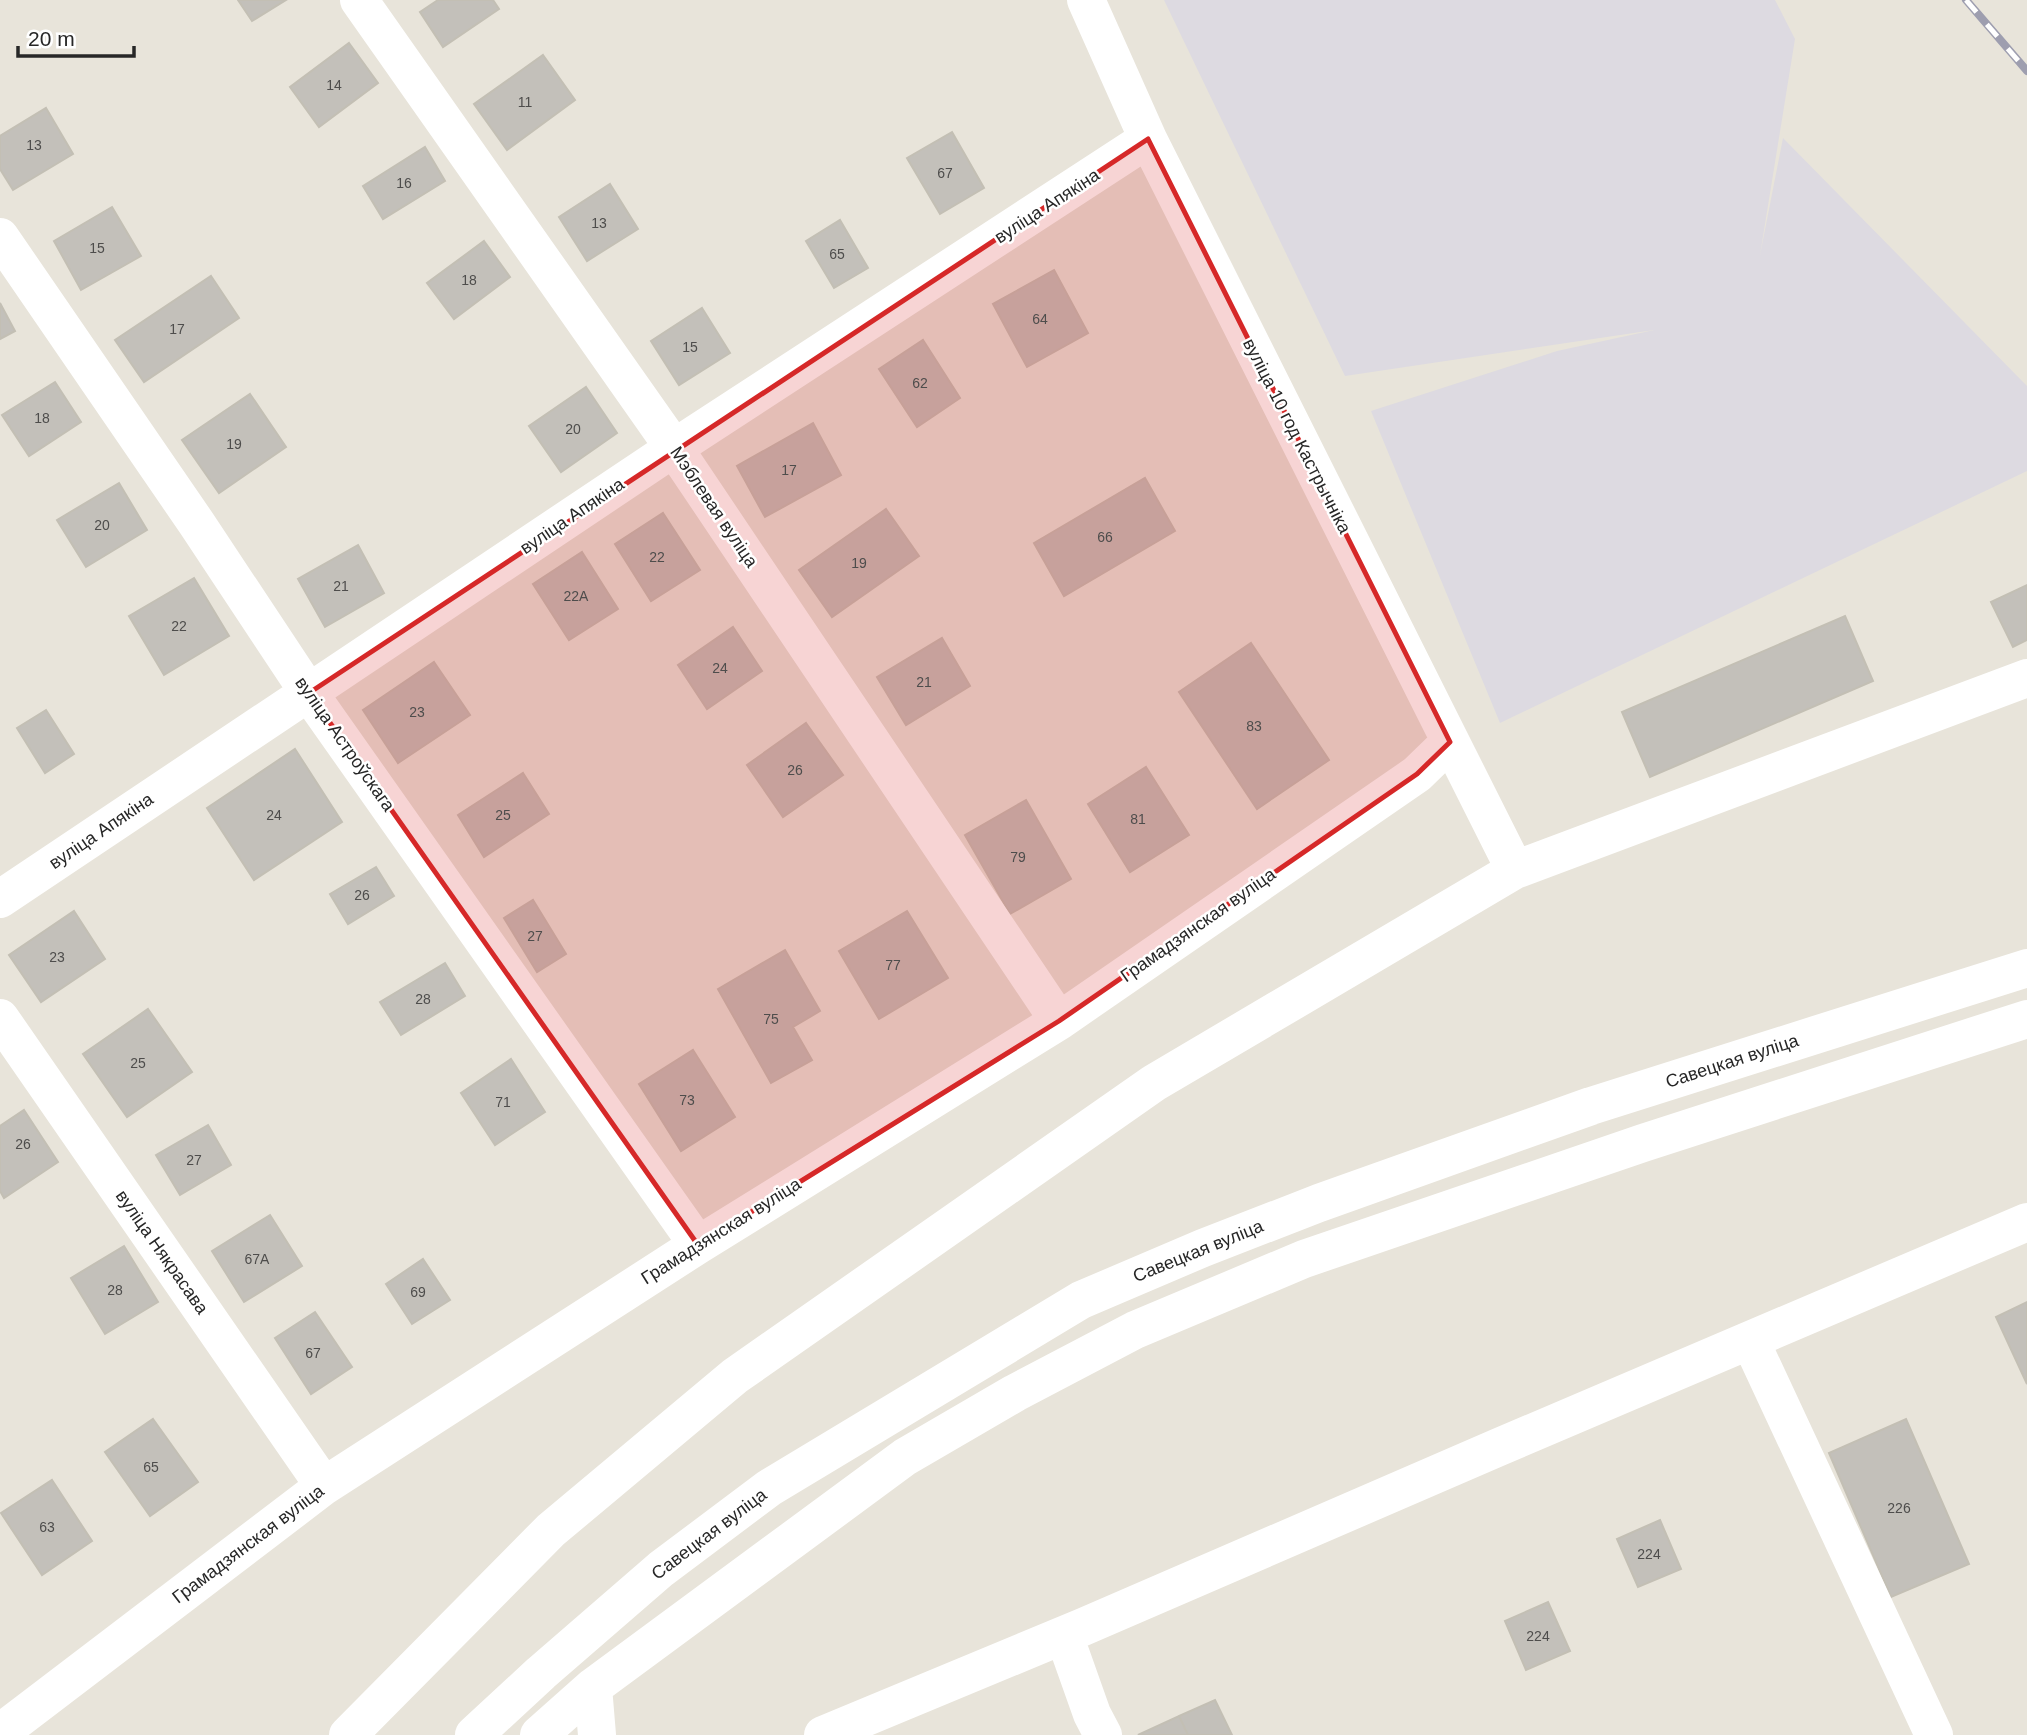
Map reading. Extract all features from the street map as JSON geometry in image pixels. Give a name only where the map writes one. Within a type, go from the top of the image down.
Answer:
[{"type":"street","name":"Мэблевая вуліца","points":[[359,0],[674,448],[1059,1021]]},
{"type":"street","name":"вуліца 10 год Кастрычніка","points":[[1086,0],[1149,139],[1515,870]]},
{"type":"street","name":"вуліца Апякіна","points":[[0,898],[674,448],[1149,139]]},
{"type":"street","name":"вуліца Астроўскага","points":[[0,237],[197,524],[309,694],[698,1245]]},
{"type":"street","points":[[348,1735],[551,1530],[735,1376],[1154,1083],[1515,870],[2027,678]]},
{"type":"street","name":"Грамадзянская вуліца","points":[[0,1733],[324,1486],[698,1245],[1059,1021],[1417,774],[1450,742]]},
{"type":"street","name":"Савецкая вуліца","points":[[474,1735],[661,1569],[769,1488],[1081,1300],[1203,1248],[1319,1203],[1591,1107],[2027,968]]},
{"type":"street","name":"вуліца Някрасава","points":[[0,1018],[324,1486]]},
{"type":"street","points":[[539,1735],[593,1687],[905,1457],[1015,1393],[1135,1331],[1304,1259],[1643,1143],[2027,1019]]},
{"type":"street","points":[[823,1735],[1064,1635],[2027,1222]]},
{"type":"street","points":[[1750,1340],[1934,1735]]},
{"type":"street","points":[[1064,1635],[1092,1714],[1103,1735]]},
{"type":"street","points":[[593,1687],[597,1735]]},
{"type":"highlighted area","points":[[1148,139],[1450,742],[1417,774],[1059,1021],[698,1245],[309,693]]},
{"type":"shaded area","points":[[1164,0],[1775,0],[1795,39],[1760,255],[1783,138],[2027,386],[2027,471],[1500,723],[1371,411],[1557,351],[1654,330],[1345,376]]},
{"type":"building","points":[[238,0],[286,0],[252,21]]},
{"type":"building","points":[[438,0],[493,0],[499,9],[443,47],[420,12]]},
{"type":"building","points":[[349,43],[378,83],[319,127],[290,87]]},
{"type":"building","points":[[543,55],[575,100],[507,150],[474,104]]},
{"type":"building","points":[[46,108],[73,154],[13,190],[0,169],[0,136]]},
{"type":"building","points":[[952,132],[984,188],[940,214],[907,158]]},
{"type":"building","points":[[425,147],[445,181],[383,219],[363,186]]},
{"type":"building","points":[[610,184],[638,229],[587,261],[559,217]]},
{"type":"building","points":[[112,207],[141,256],[81,290],[54,241]]},
{"type":"building","points":[[840,220],[868,268],[834,288],[806,241]]},
{"type":"building","points":[[484,241],[510,277],[454,319],[427,283]]},
{"type":"building","points":[[1054,270],[1088,333],[1027,367],[993,304]]},
{"type":"building","points":[[211,276],[239,318],[144,382],[115,340]]},
{"type":"building","points":[[0,303],[15,331],[0,339]]},
{"type":"building","points":[[702,308],[730,353],[679,385],[651,341]]},
{"type":"building","points":[[923,340],[960,398],[917,427],[879,369]]},
{"type":"building","points":[[55,382],[81,422],[29,456],[2,415]]},
{"type":"building","points":[[586,387],[617,433],[561,472],[529,426]]},
{"type":"building","points":[[250,394],[286,447],[219,493],[182,440]]},
{"type":"building","points":[[813,423],[841,475],[765,517],[737,466]]},
{"type":"building","points":[[1145,478],[1175,531],[1064,596],[1034,543]]},
{"type":"building","points":[[119,483],[147,530],[86,567],[57,520]]},
{"type":"building","points":[[886,509],[919,556],[832,617],[799,570]]},
{"type":"building","points":[[663,513],[700,570],[651,601],[615,544]]},
{"type":"building","points":[[358,545],[384,593],[325,627],[298,579]]},
{"type":"building","points":[[582,552],[618,609],[569,640],[533,584]]},
{"type":"building","points":[[194,578],[229,636],[164,675],[129,616]]},
{"type":"building","points":[[2027,585],[2027,640],[2013,647],[1991,602]]},
{"type":"building","points":[[1845,616],[1873,681],[1650,777],[1622,712]]},
{"type":"building","points":[[733,627],[762,671],[707,709],[678,665]]},
{"type":"building","points":[[942,638],[970,686],[906,725],[877,677]]},
{"type":"building","points":[[1251,643],[1329,760],[1257,809],[1179,692]]},
{"type":"building","points":[[434,662],[470,715],[398,763],[363,710]]},
{"type":"building","points":[[46,710],[74,754],[45,773],[17,728]]},
{"type":"building","points":[[806,723],[843,775],[783,817],[747,765]]},
{"type":"building","points":[[295,749],[342,822],[254,880],[207,808]]},
{"type":"building","points":[[1146,767],[1189,835],[1130,872],[1088,804]]},
{"type":"building","points":[[523,773],[549,814],[484,857],[458,815]]},
{"type":"building","points":[[1026,800],[1071,879],[1010,914],[965,835]]},
{"type":"building","points":[[376,867],[394,896],[348,924],[330,894]]},
{"type":"building","points":[[533,900],[566,954],[537,972],[504,918]]},
{"type":"building","points":[[74,911],[105,959],[41,1002],[9,955]]},
{"type":"building","points":[[907,911],[948,978],[879,1019],[839,951]]},
{"type":"building","points":[[785,950],[820,1011],[793,1027],[812,1060],[771,1083],[718,989]]},
{"type":"building","points":[[445,963],[465,996],[401,1035],[380,1002]]},
{"type":"building","points":[[148,1009],[192,1072],[127,1117],[83,1054]]},
{"type":"building","points":[[693,1050],[735,1117],[681,1151],[639,1084]]},
{"type":"building","points":[[511,1059],[545,1112],[495,1145],[461,1093]]},
{"type":"building","points":[[24,1110],[58,1162],[4,1198],[0,1191],[0,1126]]},
{"type":"building","points":[[208,1125],[231,1165],[180,1195],[156,1155]]},
{"type":"building","points":[[270,1215],[302,1266],[244,1302],[212,1251]]},
{"type":"building","points":[[124,1246],[158,1302],[105,1334],[71,1278]]},
{"type":"building","points":[[423,1259],[450,1300],[412,1324],[386,1284]]},
{"type":"building","points":[[2027,1302],[2027,1384],[1996,1317]]},
{"type":"building","points":[[315,1312],[352,1367],[311,1394],[275,1338]]},
{"type":"building","points":[[153,1419],[198,1482],[150,1516],[105,1452]]},
{"type":"building","points":[[1906,1419],[1969,1564],[1891,1597],[1829,1453]]},
{"type":"building","points":[[52,1480],[92,1541],[42,1575],[1,1513]]},
{"type":"building","points":[[1660,1520],[1681,1569],[1638,1587],[1617,1539]]},
{"type":"building","points":[[1548,1602],[1570,1651],[1526,1670],[1505,1621]]},
{"type":"building","points":[[1215,1700],[1232,1735],[1188,1735],[1179,1716]]},
{"type":"building","points":[[1179,1716],[1188,1735],[1138,1735]]},
{"type":"railway","points":[[1966,0],[2027,71]]}]
